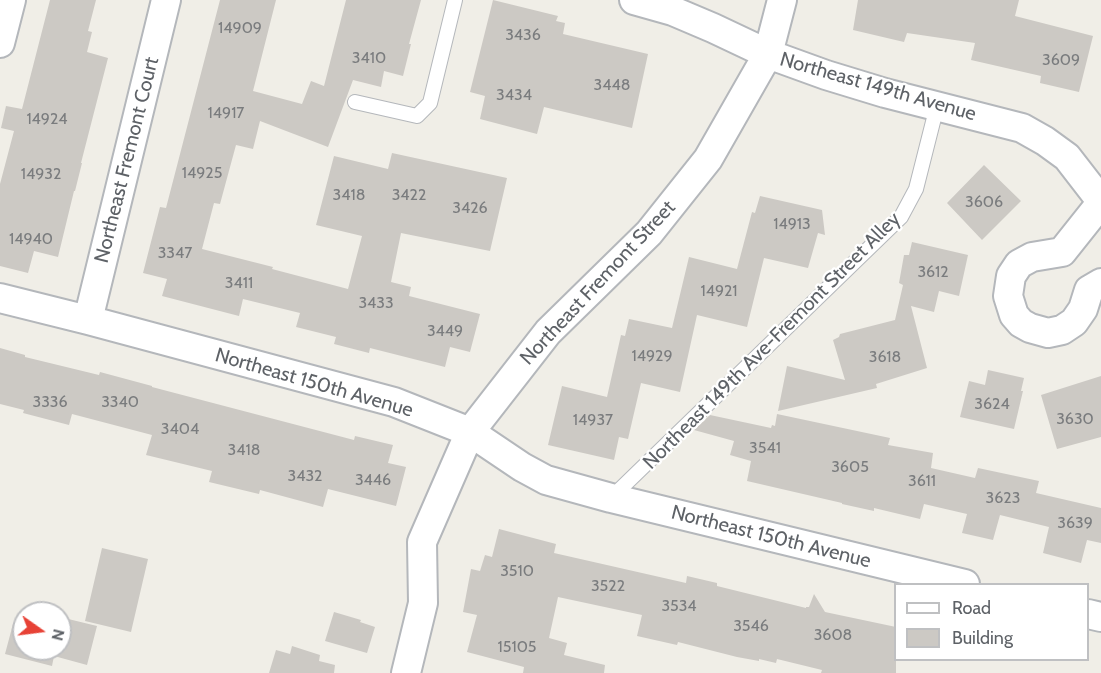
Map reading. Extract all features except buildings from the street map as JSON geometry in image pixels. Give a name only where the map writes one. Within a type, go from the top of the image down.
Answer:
[{"type":"street","points":[[0,43],[10,0]]},
{"type":"street","name":"Northeast Fremont Court","points":[[88,320],[166,0]]},
{"type":"street","name":"Northeast 149th Avenue","points":[[634,0],[673,11],[768,54],[826,75],[885,93],[1022,128],[1045,141],[1067,158],[1101,202],[1062,252],[1032,257],[1019,264],[1011,276],[1008,296],[1014,315],[1030,328],[1047,333],[1062,330],[1074,322],[1083,309],[1089,290],[1101,283]]},
{"type":"street","name":"Northeast Fremont Street","points":[[406,673],[423,603],[422,542],[470,432],[548,332],[649,233],[708,159],[768,54],[782,0]]},
{"type":"street","name":"Northeast 150th Avenue","points":[[0,298],[393,402],[470,432],[522,467],[546,480],[957,583]]},
{"type":"lane","points":[[355,102],[417,116],[430,103],[455,0]]},
{"type":"lane","name":"Northeast 149th Ave-Fremont Street Alley","points":[[611,498],[901,217],[916,189],[937,106]]}]
